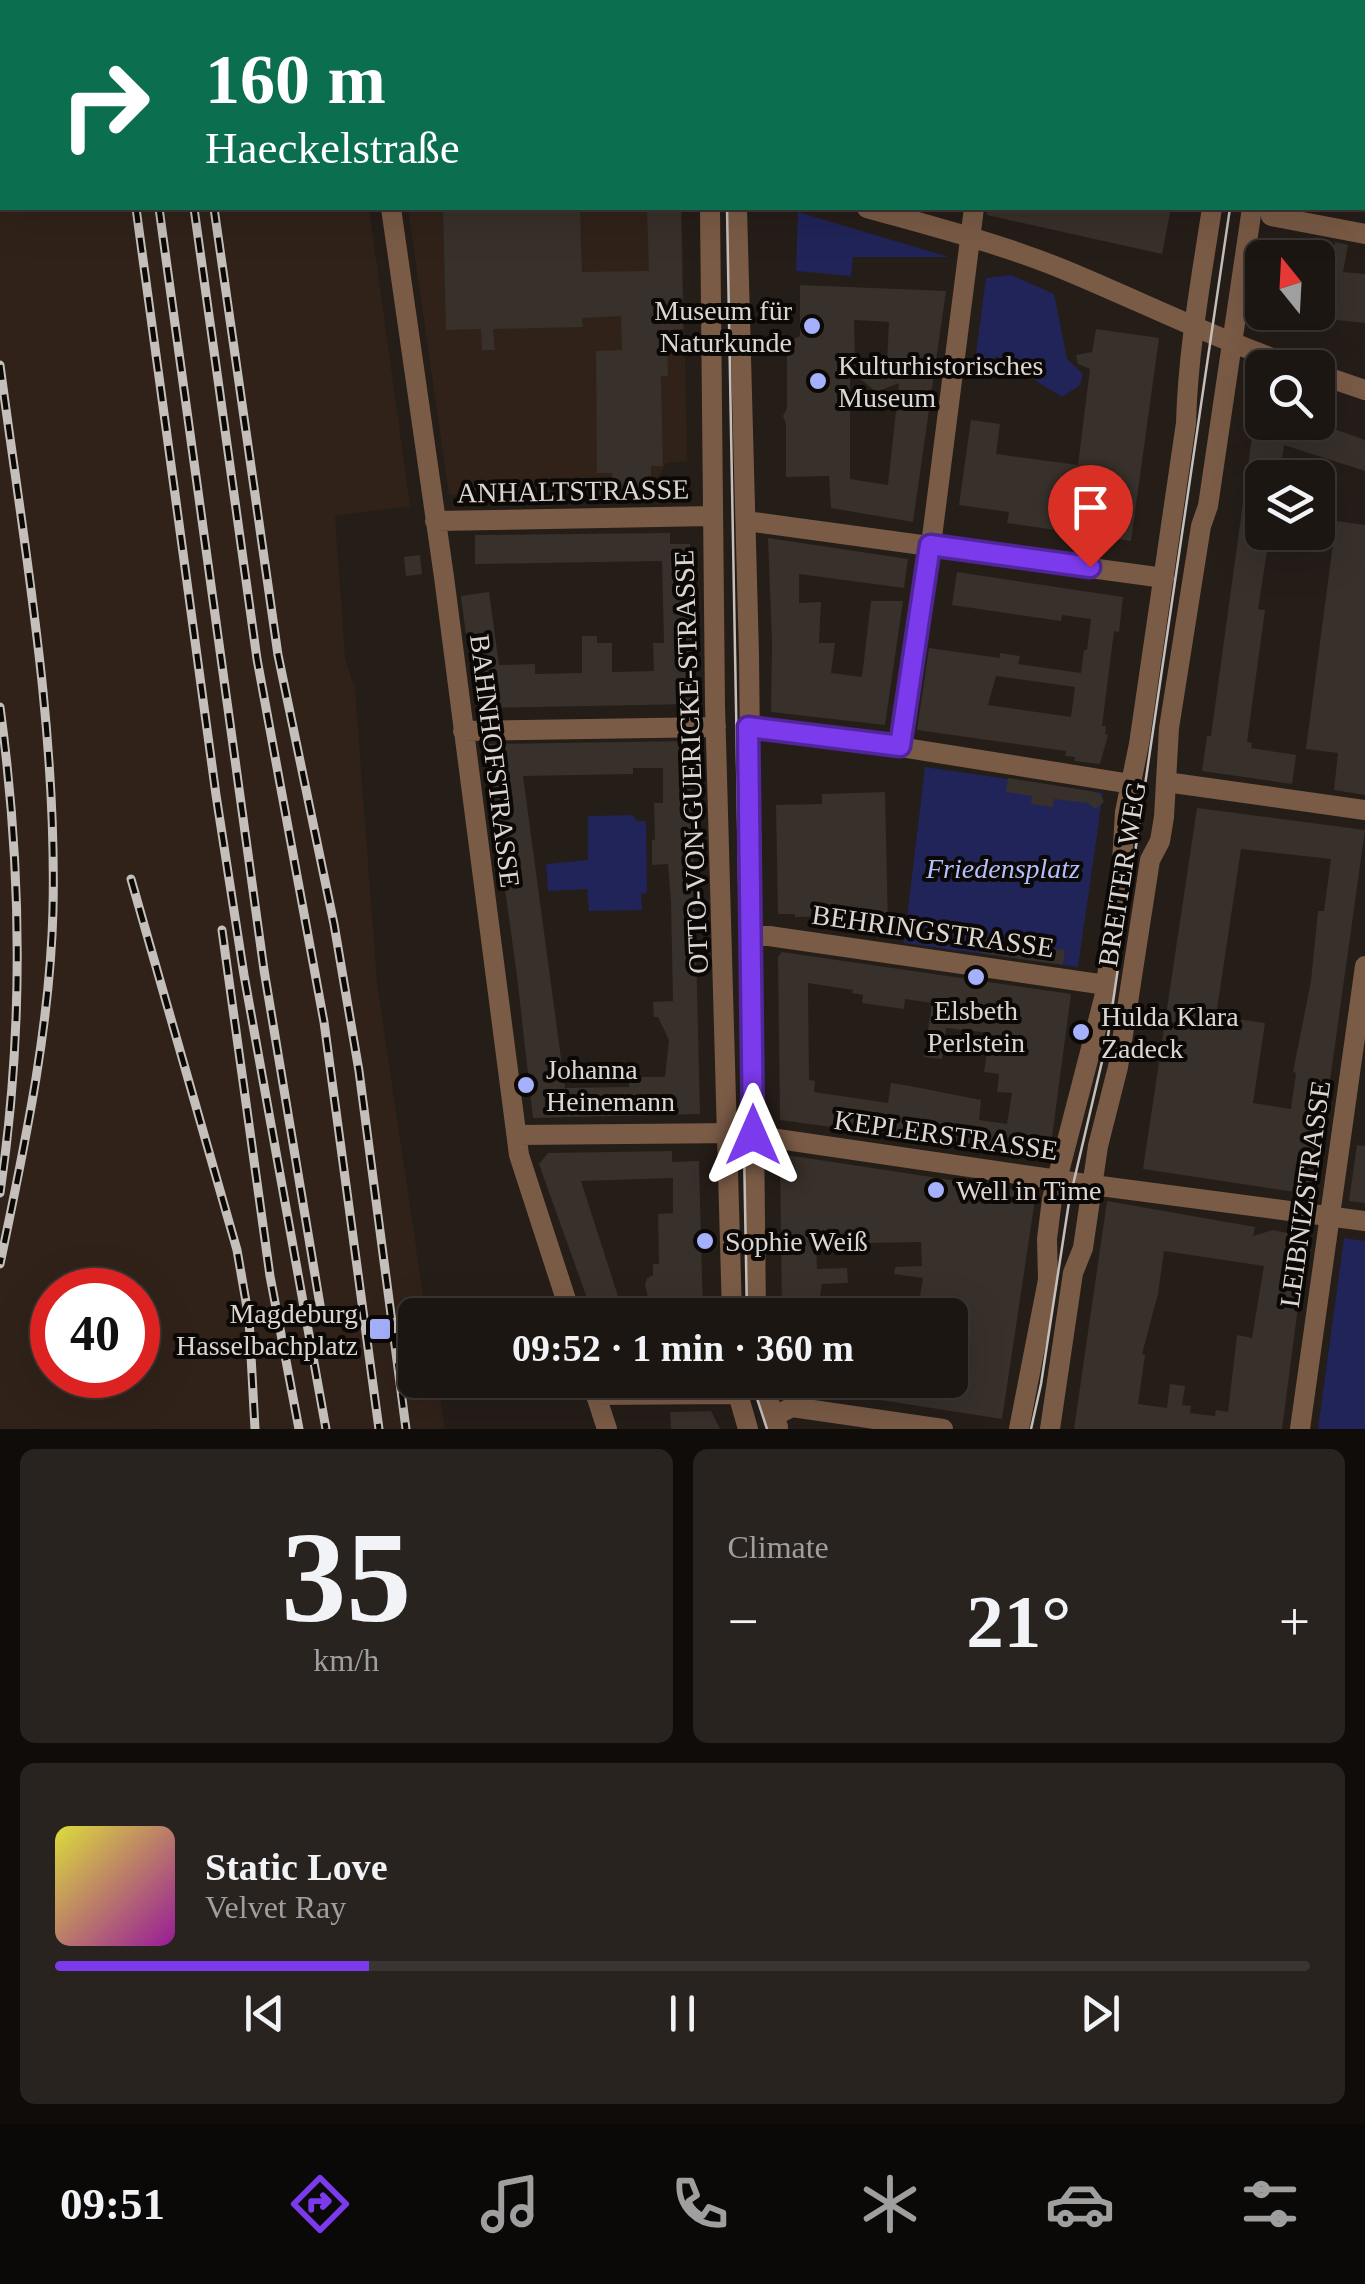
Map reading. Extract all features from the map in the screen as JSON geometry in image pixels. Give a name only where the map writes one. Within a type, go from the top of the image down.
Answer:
[{"type":"street","name":"BAHNHOFSTRASSE","points":[[391,210],[519,1154],[565,1298]]},
{"type":"street","name":"OTTO-VON-GUERICKE-STRASSE","points":[[710,210],[716,727],[732,1298]]},
{"type":"street","name":"OTTO-VON-GUERICKE-STRASSE","points":[[738,210],[756,1298]]},
{"type":"street","points":[[874,210],[1070,272],[1248,350]]},
{"type":"street","points":[[900,746],[974,210]]},
{"type":"street","name":"BREITER WEG","points":[[1020,1429],[1048,1280],[1047,1231],[1057,1179],[1106,984],[1130,784],[1140,744],[1186,423],[1193,327],[1212,210]]},
{"type":"street","points":[[1261,212],[1365,234]]},
{"type":"street","name":"BREITER WEG","points":[[1050,1429],[1073,1274],[1084,1248],[1098,1146],[1118,1066],[1150,860],[1160,841],[1169,728],[1201,526],[1208,506],[1231,344],[1261,212]]},
{"type":"street","points":[[1335,380],[1365,390]]},
{"type":"street","name":"ANHALTSTRASSE","points":[[435,521],[712,516]]},
{"type":"street","points":[[746,521],[1164,578]]},
{"type":"street","points":[[463,731],[716,727]]},
{"type":"street","points":[[748,727],[900,746],[1130,784]]},
{"type":"street","points":[[1166,782],[1365,810]]},
{"type":"street","name":"BEHRINGSTRASSE","points":[[751,936],[1106,984]]},
{"type":"street","name":"LEIBNIZSTRASSE","points":[[1300,1429],[1365,966]]},
{"type":"street","name":"KEPLERSTRASSE","points":[[517,1135],[728,1132],[1365,1220]]},
{"type":"street","points":[[596,1398],[607,1429]]},
{"type":"street","points":[[738,1398],[748,1429]]},
{"type":"street","points":[[767,1398],[776,1423],[792,1407],[942,1429]]},
{"type":"shaded area","points":[[0,210],[369,210],[410,506],[335,516],[345,658],[355,689],[377,982],[423,1298],[398,1298],[398,1398],[440,1398],[445,1429],[0,1429]]},
{"type":"shaded area","points":[[408,210],[682,210],[687,461],[666,463],[653,489],[449,495]]},
{"type":"green space","points":[[798,212],[949,257],[853,257],[851,276],[796,271]]},
{"type":"green space","points":[[1011,275],[1054,294],[1067,359],[1083,374],[1080,385],[1062,397],[996,356],[987,369],[975,361],[986,278]]},
{"type":"green space","name":"Friedensplatz","points":[[925,767],[1103,793],[1078,967],[904,943]]},
{"type":"green space","points":[[633,815],[637,821],[646,821],[647,893],[641,894],[642,910],[589,911],[587,889],[548,891],[546,864],[588,860],[588,816]]},
{"type":"green space","points":[[1344,1238],[1365,1241],[1365,1429],[1318,1429]]},
{"type":"building","points":[[443,210],[580,210],[582,272],[649,271],[647,210],[681,210],[683,329],[667,330],[668,376],[661,376],[663,466],[651,466],[651,489],[613,489],[612,473],[597,473],[596,351],[622,350],[621,316],[582,318],[583,327],[493,329],[495,350],[482,350],[481,329],[446,330]]},
{"type":"building","points":[[987,210],[1171,210],[1162,254],[987,215]]},
{"type":"building","points":[[1335,242],[1348,245],[1343,272],[1365,274],[1365,323],[1335,320]]},
{"type":"building","name":"Kulturhistorisches Museum","points":[[800,285],[946,291],[913,522],[831,508],[829,476],[786,477],[783,416],[787,408],[787,352],[777,346],[800,336]],"holes":[[[854,320],[889,322],[887,362],[855,360]],[[850,370],[876,392],[899,383],[888,485],[850,479]]]},
{"type":"building","points":[[1096,329],[1159,338],[1131,541],[1007,523],[1009,512],[959,505],[971,420],[1000,424],[996,454],[1078,465],[1090,369],[1078,364],[1076,355],[1092,352]]},
{"type":"building","points":[[1335,429],[1365,440],[1365,471],[1284,445],[1282,460],[1249,460],[1252,440],[1335,440]]},
{"type":"building","points":[[1245,488],[1245,550],[1267,550],[1258,609],[1265,610],[1247,742],[1252,743],[1251,748],[1296,755],[1292,784],[1202,771],[1207,736],[1211,736]]},
{"type":"building","points":[[1336,521],[1365,525],[1365,795],[1334,790],[1338,753],[1306,749]]},
{"type":"building","points":[[670,533],[670,544],[690,544],[695,704],[484,708],[482,681],[472,682],[461,596],[489,592],[499,665],[535,664],[535,674],[582,673],[582,636],[597,636],[597,643],[612,643],[612,672],[654,671],[653,643],[664,643],[662,561],[475,564],[475,535]]},
{"type":"building","points":[[768,538],[908,559],[904,588],[799,574],[799,603],[821,602],[819,643],[835,643],[831,673],[862,677],[871,601],[903,601],[885,725],[771,712]]},
{"type":"building","points":[[420,555],[422,574],[406,576],[404,557]]},
{"type":"building","points":[[957,572],[1123,597],[1119,632],[1114,631],[1102,726],[1106,726],[1108,735],[1100,764],[1074,761],[1075,757],[1065,756],[1066,751],[917,730],[929,648],[1000,658],[1000,653],[1020,656],[1018,664],[1081,673],[1091,619],[1062,615],[1061,621],[952,605]],"holes":[[[996,676],[1075,687],[1071,717],[988,705]]]},
{"type":"building","points":[[691,741],[700,1114],[533,1118],[483,744]],"holes":[[[633,768],[663,768],[663,803],[654,803],[652,865],[668,864],[671,902],[673,1001],[653,1002],[654,1017],[658,1017],[669,1040],[665,1077],[629,1077],[629,1087],[565,1088],[523,776],[633,774]]]},
{"type":"building","points":[[1008,778],[1090,791],[1100,794],[1104,802],[1095,809],[1088,803],[1054,799],[1053,807],[1031,804],[1032,796],[1006,792]]},
{"type":"building","points":[[885,792],[888,925],[858,925],[858,916],[778,914],[776,805],[822,804],[822,794]]},
{"type":"building","points":[[1197,808],[1365,830],[1314,1195],[1143,1169]],"holes":[[[1241,849],[1331,859],[1324,911],[1318,911],[1311,981],[1293,1072],[1296,1073],[1291,1109],[1253,1103],[1265,1023],[1216,1016]]]},
{"type":"building","points":[[1008,933],[1043,938],[1042,947],[1065,950],[1063,965],[980,953],[982,938],[1007,942]]},
{"type":"building","points":[[782,952],[1071,994],[1050,1152],[1043,1156],[780,1120],[778,957]],"holes":[[[808,983],[853,990],[852,993],[863,995],[862,1003],[904,1009],[905,999],[932,1003],[924,1057],[942,1059],[946,1028],[990,1033],[984,1072],[999,1074],[997,1092],[1012,1093],[1007,1124],[979,1120],[981,1100],[910,1086],[891,1083],[888,1103],[814,1092],[815,1081],[809,1080]]]},
{"type":"building","points":[[1357,1145],[1365,1146],[1365,1203],[1349,1201]]},
{"type":"building","points":[[672,1151],[672,1162],[699,1161],[703,1298],[648,1298],[647,1278],[653,1275],[653,1264],[659,1264],[658,1214],[673,1213],[673,1178],[581,1181],[619,1298],[587,1298],[539,1164],[548,1153]]},
{"type":"building","points":[[787,1155],[1036,1193],[1002,1419],[858,1398],[968,1398],[968,1298],[920,1298],[923,1278],[894,1274],[895,1267],[922,1266],[921,1242],[816,1244],[817,1269],[847,1268],[848,1283],[822,1284],[820,1298],[782,1298],[780,1160]]},
{"type":"building","points":[[1107,1201],[1255,1227],[1253,1236],[1273,1230],[1302,1236],[1298,1260],[1304,1261],[1282,1429],[1074,1429]],"holes":[[[1164,1251],[1264,1266],[1252,1338],[1237,1335],[1228,1412],[1216,1410],[1215,1416],[1190,1413],[1191,1406],[1182,1405],[1185,1386],[1170,1384],[1167,1408],[1138,1404],[1145,1355],[1142,1354],[1158,1294]]]},
{"type":"building","points":[[711,1411],[720,1429],[671,1429],[670,1412]]},
{"type":"tram line","points":[[727,210],[747,1298]]},
{"type":"tram line","points":[[1031,1429],[1069,1202],[1108,1036],[1230,210]]},
{"type":"tram line","points":[[757,1398],[767,1429]]},
{"type":"railway","points":[[136,210],[244,975],[326,1429]]},
{"type":"railway","points":[[159,210],[264,970],[321,1311]]},
{"type":"railway","points":[[194,210],[257,659],[324,1022],[379,1429]]},
{"type":"railway","points":[[214,210],[278,655],[334,924],[359,1071],[406,1429]]},
{"type":"railway","points":[[0,365],[44,705],[53,841],[47,999],[27,1132],[0,1264]]},
{"type":"railway","points":[[0,707],[13,829],[17,950],[13,1072],[0,1193]]},
{"type":"railway","points":[[131,879],[237,1250],[249,1319],[255,1429]]},
{"type":"railway","points":[[222,930],[270,1276],[299,1429]]},
{"type":"place","name":"Museum für Naturkunde","points":[[812,326]]},
{"type":"place","name":"Kulturhistorisches Museum","points":[[818,381]]},
{"type":"place","name":"Elsbeth Perlstein","points":[[976,977]]},
{"type":"place","name":"Hulda Klara Zadeck","points":[[1081,1032]]},
{"type":"place","name":"Johanna Heinemann","points":[[526,1085]]},
{"type":"place","name":"Well in Time","points":[[936,1190]]},
{"type":"place","name":"Sophie Weiß","points":[[705,1241]]},
{"type":"place","name":"Magdeburg Hasselbachplatz","points":[[380,1329]]},
{"type":"route","points":[[753,1135],[748,727],[900,746],[930,545],[1090,567]]}]
